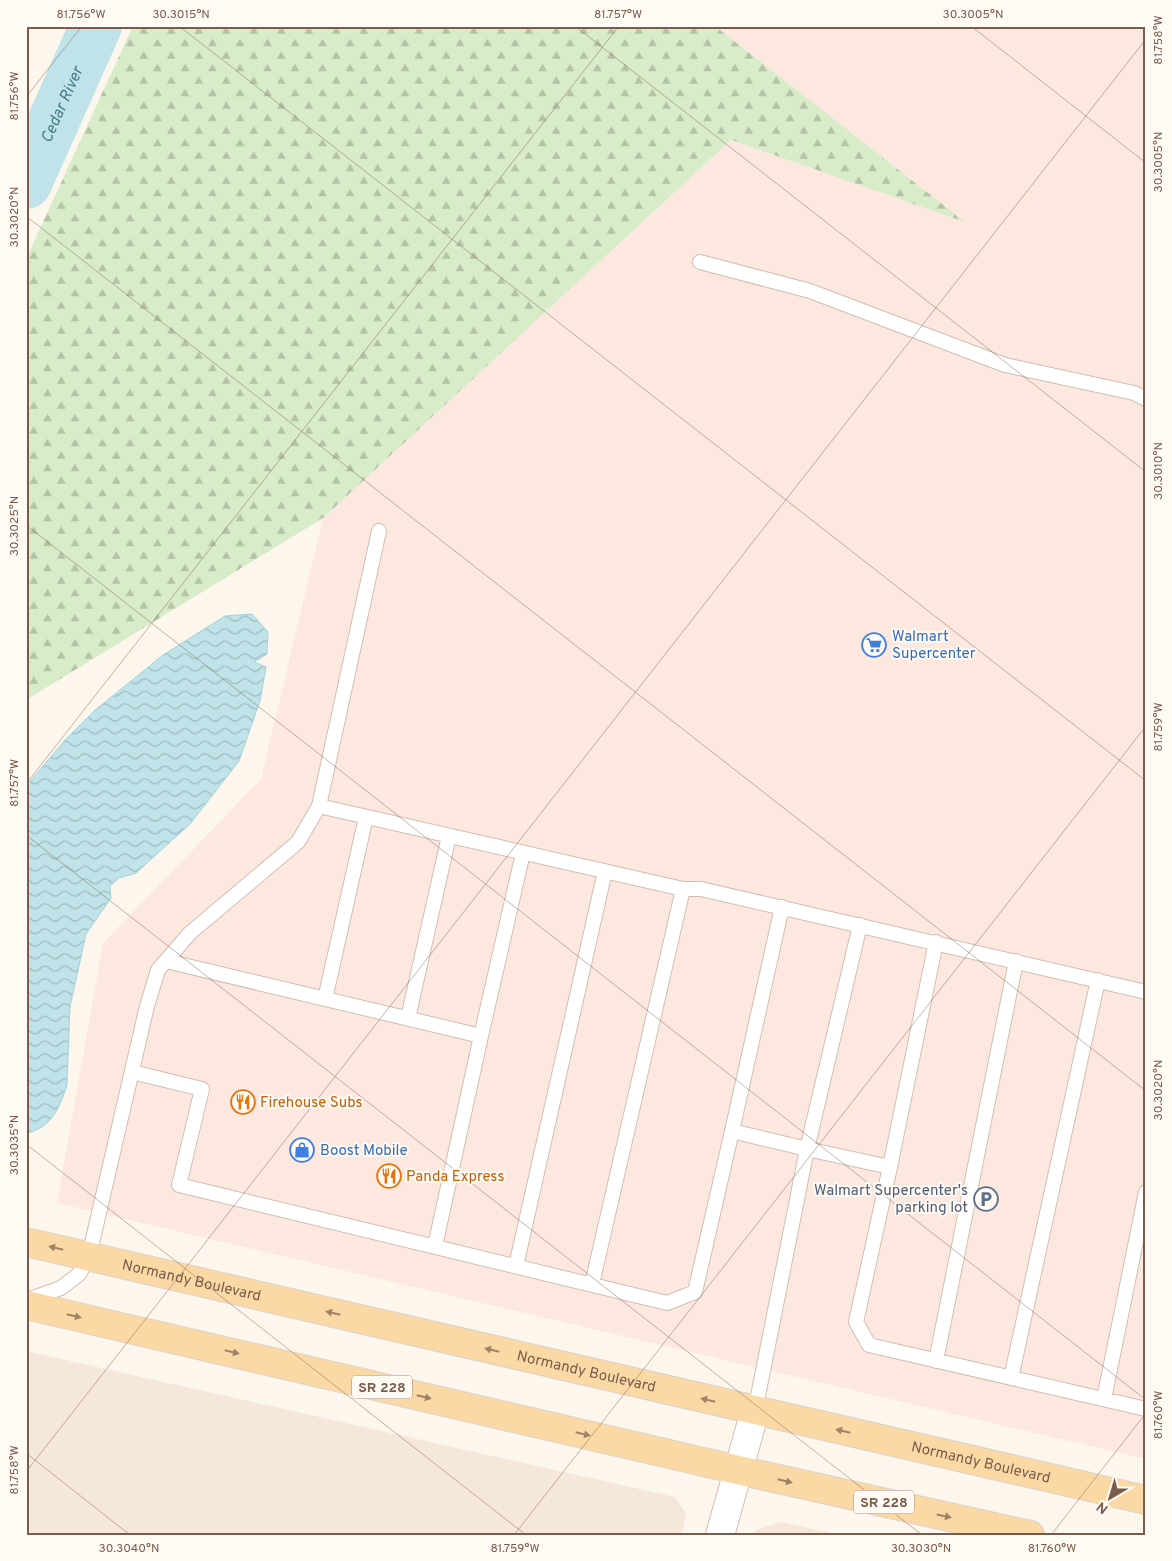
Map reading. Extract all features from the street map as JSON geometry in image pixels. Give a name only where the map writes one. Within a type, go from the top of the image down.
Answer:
[{"type":"main road","name":"Normandy Boulevard","points":[[26,1242],[1146,1500]]},
{"type":"main road","name":"SR 228","points":[[26,1305],[738,1470],[1030,1535]]},
{"type":"street","points":[[720,1535],[755,1411]]},
{"type":"lane","points":[[700,262],[810,291],[1005,365],[1134,393],[1146,399]]},
{"type":"lane","points":[[26,1300],[61,1288],[80,1274],[90,1256],[147,1006],[158,970],[190,933],[298,842],[319,806],[379,531]]},
{"type":"lane","points":[[319,806],[683,889],[700,889],[782,907],[1146,992]]},
{"type":"lane","points":[[325,999],[366,817]]},
{"type":"lane","points":[[408,1018],[448,836]]},
{"type":"lane","points":[[436,1246],[523,852]]},
{"type":"lane","points":[[516,1266],[605,871]]},
{"type":"lane","points":[[592,1284],[683,889]]},
{"type":"lane","points":[[132,1072],[202,1090],[179,1185],[666,1303],[695,1292],[782,907]]},
{"type":"lane","points":[[755,1411],[807,1149],[860,925]]},
{"type":"lane","points":[[936,942],[856,1322],[869,1345],[1146,1409]]},
{"type":"lane","points":[[166,961],[481,1036]]},
{"type":"lane","points":[[936,1360],[1016,961]]},
{"type":"lane","points":[[1011,1378],[1098,980]]},
{"type":"lane","points":[[732,1131],[890,1167]]},
{"type":"lane","points":[[1104,1399],[1146,1192]]},
{"type":"shaded area","points":[[715,26],[1146,26],[1146,1459],[57,1203],[103,943],[261,779],[323,518],[731,140],[963,221]]},
{"type":"shaded area","points":[[26,1351],[675,1497],[686,1513],[682,1535],[26,1535]]},
{"type":"shaded area","points":[[781,1522],[841,1535],[752,1535],[756,1530]]},
{"type":"green space","points":[[133,26],[715,26],[965,222],[731,140],[323,518],[26,700],[26,259]]},
{"type":"water","points":[[252,614],[268,632],[267,654],[254,662],[266,667],[260,701],[239,761],[190,824],[136,873],[119,878],[110,886],[111,898],[86,934],[70,1007],[67,1085],[58,1109],[48,1122],[35,1131],[26,1133],[26,786],[65,740],[94,711],[163,655],[225,616]]},
{"type":"waterway","name":"Cedar River","points":[[26,183],[96,26]]},
{"type":"place","name":"Walmart Supercenter","points":[[874,645]]},
{"type":"place","name":"Firehouse Subs","points":[[243,1102]]},
{"type":"place","name":"Boost Mobile","points":[[302,1150]]},
{"type":"place","name":"Panda Express","points":[[389,1176]]},
{"type":"place","name":"Walmart Supercenter's parking lot","points":[[986,1199]]}]
